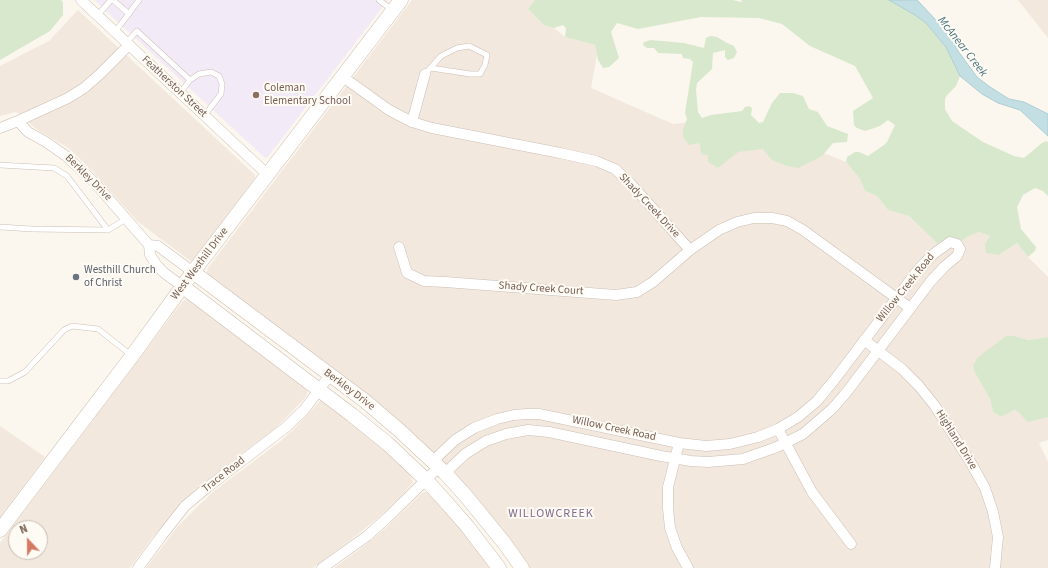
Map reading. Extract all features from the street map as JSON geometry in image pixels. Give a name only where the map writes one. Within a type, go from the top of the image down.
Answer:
[{"type":"street","name":"Featherston Street","points":[[81,0],[268,175]]},
{"type":"street","name":"West Westhill Drive","points":[[0,530],[132,356],[182,286],[397,5]]},
{"type":"street","points":[[0,128],[68,98],[84,88],[127,44]]},
{"type":"street","points":[[412,122],[428,71]]},
{"type":"street","name":"Shady Creek Drive","points":[[343,77],[390,110],[412,122],[432,128],[560,153],[596,162],[615,169],[630,183],[690,250]]},
{"type":"street","name":"Berkley Drive","points":[[18,121],[28,132],[66,156],[94,182],[149,245],[150,255],[163,272],[388,444],[426,480],[467,526],[499,568]]},
{"type":"street","points":[[690,250],[719,230],[737,222],[754,218],[772,218],[787,221],[803,230],[910,308]]},
{"type":"street","name":"Willow Creek Road","points":[[322,568],[366,536],[426,480],[439,467],[455,440],[474,428],[497,419],[514,415],[539,414],[680,443],[706,446],[730,444],[758,437],[778,428],[798,417],[817,401],[917,271],[932,255],[950,242],[957,244],[960,249],[957,256],[931,281],[832,409],[808,430],[786,444],[743,459],[708,462],[675,459],[549,432],[528,430],[506,434],[486,441],[439,467]]},
{"type":"street","name":"Berkley Drive","points":[[149,245],[158,246],[367,403],[399,430],[439,467],[505,544],[522,568]]},
{"type":"street","name":"Shady Creek Court","points":[[398,247],[407,273],[424,281],[616,295],[637,292],[653,282],[690,250]]},
{"type":"street","name":"Highland Drive","points":[[864,340],[902,368],[923,391],[935,406],[971,463],[985,488],[993,512],[998,537],[995,568]]},
{"type":"street","name":"Trace Road","points":[[138,568],[185,506],[285,428],[304,410],[330,375]]},
{"type":"street","points":[[778,428],[812,492],[851,544]]},
{"type":"street","points":[[680,443],[668,487],[668,508],[670,528],[677,548],[688,568]]},
{"type":"lane","points":[[98,16],[112,0],[129,14]]},
{"type":"lane","points":[[115,32],[139,0]]},
{"type":"lane","points":[[378,0],[397,5]]},
{"type":"lane","points":[[127,44],[137,31],[190,80]]},
{"type":"lane","points":[[469,46],[487,55],[485,65],[480,74],[428,71],[441,56],[457,48],[469,46]]},
{"type":"lane","points":[[180,93],[190,80],[199,74],[211,72],[219,76],[222,84],[221,94],[204,116]]},
{"type":"lane","points":[[0,164],[54,168],[67,176],[108,230]]},
{"type":"lane","points":[[0,227],[108,230],[126,219]]},
{"type":"lane","points":[[0,381],[8,381],[26,372],[64,330],[72,326],[98,329],[132,356]]},
{"type":"shaded area","name":"Coleman Elementary School","points":[[94,0],[388,0],[267,158],[264,157]]},
{"type":"shaded area","points":[[412,0],[535,0],[528,9],[544,25],[554,28],[565,37],[595,45],[597,54],[591,88],[673,124],[730,118],[775,133],[846,162],[860,179],[865,191],[877,196],[888,210],[909,216],[941,247],[953,248],[967,237],[979,232],[990,236],[999,255],[1017,243],[1028,257],[1048,277],[1048,337],[1028,340],[1015,336],[973,366],[974,371],[990,399],[993,412],[1001,417],[1013,410],[1018,412],[1028,421],[1048,417],[1048,440],[1039,443],[1048,462],[1048,568],[530,568],[455,476],[207,273],[208,268]]},
{"type":"shaded area","points":[[1018,0],[1048,0],[1048,38]]},
{"type":"shaded area","points":[[78,10],[255,175],[255,178],[192,262],[137,221],[95,174],[67,147],[39,131],[16,112],[0,116],[0,66],[49,41]]},
{"type":"shaded area","points":[[186,299],[190,300],[307,389],[305,398],[276,428],[224,467],[189,497],[152,538],[130,568],[0,568],[0,543],[8,532],[8,560],[48,560],[48,520],[17,520]]},
{"type":"shaded area","points":[[320,401],[324,401],[361,430],[397,461],[410,475],[413,481],[400,497],[379,517],[313,568],[146,568],[179,525],[195,509],[213,492],[282,440]]},
{"type":"shaded area","points":[[0,426],[45,457],[0,517]]},
{"type":"shaded area","points":[[428,492],[446,511],[491,568],[334,568],[388,526],[422,493]]},
{"type":"green space","points":[[0,0],[61,0],[63,2],[63,15],[50,31],[0,60]]},
{"type":"green space","points":[[535,0],[732,0],[742,2],[741,0],[889,0],[926,23],[946,47],[960,76],[956,86],[945,99],[945,109],[952,121],[983,142],[1014,156],[1024,158],[1042,143],[1046,141],[1048,142],[1048,196],[1043,191],[1035,188],[1023,195],[1017,207],[1021,229],[1036,247],[1035,251],[1028,257],[1017,243],[999,255],[986,253],[985,244],[990,236],[979,232],[967,237],[953,248],[949,249],[941,247],[909,216],[888,210],[877,196],[865,191],[860,179],[846,162],[847,157],[855,152],[868,156],[887,142],[895,125],[888,120],[880,126],[865,131],[857,128],[854,125],[853,111],[873,98],[855,66],[810,46],[782,24],[759,18],[701,17],[638,29],[617,23],[611,32],[619,58],[609,67],[603,68],[598,60],[595,45],[565,37],[566,28],[563,25],[554,28],[544,25],[528,9]]},
{"type":"green space","points":[[711,36],[717,37],[734,46],[737,52],[734,58],[728,60],[725,57],[725,50],[713,53],[712,69],[697,83],[696,90],[698,112],[702,118],[711,115],[742,111],[745,107],[749,106],[752,108],[751,115],[759,123],[763,122],[772,103],[780,93],[793,93],[803,96],[809,109],[818,112],[827,126],[848,134],[847,142],[833,143],[822,156],[798,168],[787,166],[772,160],[763,149],[738,152],[718,168],[708,162],[708,155],[701,154],[700,143],[689,145],[683,137],[683,129],[687,119],[685,113],[693,62],[690,59],[683,58],[682,54],[658,53],[654,48],[647,48],[643,45],[644,42],[651,40],[684,43],[704,48],[706,38]]},
{"type":"green space","points":[[1006,336],[1015,336],[1028,340],[1048,337],[1048,417],[1028,422],[1014,410],[1001,417],[993,412],[990,399],[974,371],[973,366],[977,358]]},
{"type":"water","points":[[889,0],[917,0],[949,34],[958,51],[977,77],[1009,99],[1024,102],[1048,114],[1048,136],[1020,110],[998,103],[982,94],[960,76],[946,47],[926,23]]},
{"type":"place","name":"Coleman Elementary School","points":[[256,95]]},
{"type":"place","name":"Westhill Church of Christ","points":[[76,277]]},
{"type":"district","name":"WILLOWCREEK","points":[[551,514]]},
{"type":"water label","name":"McAnear Creek","points":[[962,47]]}]
